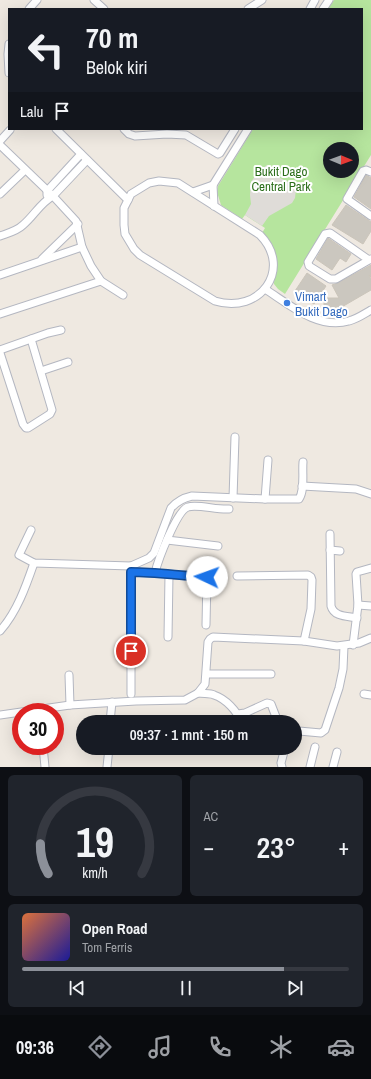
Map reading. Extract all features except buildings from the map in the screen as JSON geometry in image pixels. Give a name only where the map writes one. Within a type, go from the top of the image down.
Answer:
[{"type":"street","points":[[31,8],[37,0]]},
{"type":"street","points":[[94,0],[100,8]]},
{"type":"street","points":[[251,8],[262,0]]},
{"type":"street","points":[[0,141],[10,130]]},
{"type":"street","points":[[57,130],[128,200]]},
{"type":"street","points":[[125,130],[129,134],[135,136],[188,132],[218,154],[234,130]]},
{"type":"street","points":[[135,136],[139,130]]},
{"type":"street","points":[[214,206],[213,185],[247,130]]},
{"type":"street","points":[[0,146],[78,224],[82,247],[91,266],[101,281],[123,295]]},
{"type":"street","points":[[0,236],[18,229],[23,225],[81,154]]},
{"type":"street","points":[[49,195],[87,160]]},
{"type":"street","points":[[0,194],[25,170]]},
{"type":"street","points":[[371,172],[366,170],[363,171],[346,199],[371,216]]},
{"type":"street","points":[[169,181],[178,183],[193,192],[260,234],[272,250],[273,260],[271,277],[266,289],[251,300],[241,304],[215,301],[140,254],[134,249],[125,234],[124,208],[132,194],[139,188],[149,183],[169,181]]},
{"type":"street","points":[[193,192],[213,185]]},
{"type":"street","points":[[41,261],[78,224]]},
{"type":"street","points":[[327,232],[370,259],[334,280],[309,266],[308,262],[324,234],[327,232]]},
{"type":"street","points":[[0,275],[82,247]]},
{"type":"street","points":[[0,314],[101,281]]},
{"type":"street","points":[[266,289],[316,320],[327,323],[338,324],[351,321],[371,310]]},
{"type":"street","points":[[0,350],[61,330]]},
{"type":"street","points":[[0,353],[23,424],[26,428],[50,414],[52,410],[30,339]]},
{"type":"street","points":[[41,371],[68,362]]},
{"type":"street","points":[[233,498],[235,436]]},
{"type":"street","points":[[265,499],[268,460]]},
{"type":"street","points":[[131,569],[154,554],[172,508],[175,503],[183,498],[192,496],[299,499],[302,486],[303,462]]},
{"type":"street","points":[[302,486],[356,489],[371,494]]},
{"type":"street","points":[[155,572],[178,516],[184,509],[193,506],[228,510]]},
{"type":"street","points":[[31,530],[18,554],[34,563],[131,569],[169,575],[220,577]]},
{"type":"street","points":[[330,534],[331,606],[333,611],[337,614],[357,618]]},
{"type":"street","points":[[167,540],[218,546]]},
{"type":"street","points":[[330,550],[340,551]]},
{"type":"street","points":[[0,631],[13,613],[34,563]]},
{"type":"street","points":[[353,644],[358,605],[356,574],[360,570],[371,568]]},
{"type":"street","points":[[130,694],[131,569]]},
{"type":"street","points":[[168,637],[169,575]]},
{"type":"street","points":[[237,576],[311,576],[311,609],[304,641]]},
{"type":"street","points":[[206,625],[207,577]]},
{"type":"street","points":[[358,605],[371,606]]},
{"type":"street","points":[[64,706],[112,702],[185,700],[198,693],[205,684],[208,642],[211,638],[304,641],[344,646],[371,638]]},
{"type":"street","points":[[302,731],[318,733],[325,730],[340,688],[344,646]]},
{"type":"street","points":[[206,674],[271,674]]},
{"type":"street","points":[[69,675],[70,705]]},
{"type":"street","points":[[198,693],[217,696],[238,714],[246,713],[267,703],[271,704],[276,715]]},
{"type":"street","points":[[111,715],[112,702]]},
{"type":"street","points":[[0,715],[12,714]]},
{"type":"street","points":[[310,767],[315,747]]},
{"type":"street","points":[[333,767],[337,752]]},
{"type":"street","points":[[44,755],[45,767]]},
{"type":"street","points":[[107,767],[108,755]]},
{"type":"street","points":[[282,767],[281,763],[283,755]]},
{"type":"green space","name":"Bukit Dago Central Park","points":[[334,0],[371,0],[371,155],[359,174],[359,142],[323,142],[323,178],[357,178],[285,294],[274,284],[274,258],[271,245],[262,233],[265,228],[245,215],[242,219],[221,205],[217,192],[218,186],[252,130],[363,130],[363,8],[329,8]]},
{"type":"shaded area","points":[[267,165],[276,176],[288,182],[295,182],[296,189],[295,198],[292,203],[269,216],[262,226],[245,215],[251,204],[251,182],[258,172]]},
{"type":"place","name":"Vimart Bukit Dago","points":[[287,303]]},
{"type":"route","points":[[131,651],[131,572],[155,572],[169,575],[207,577]]}]
